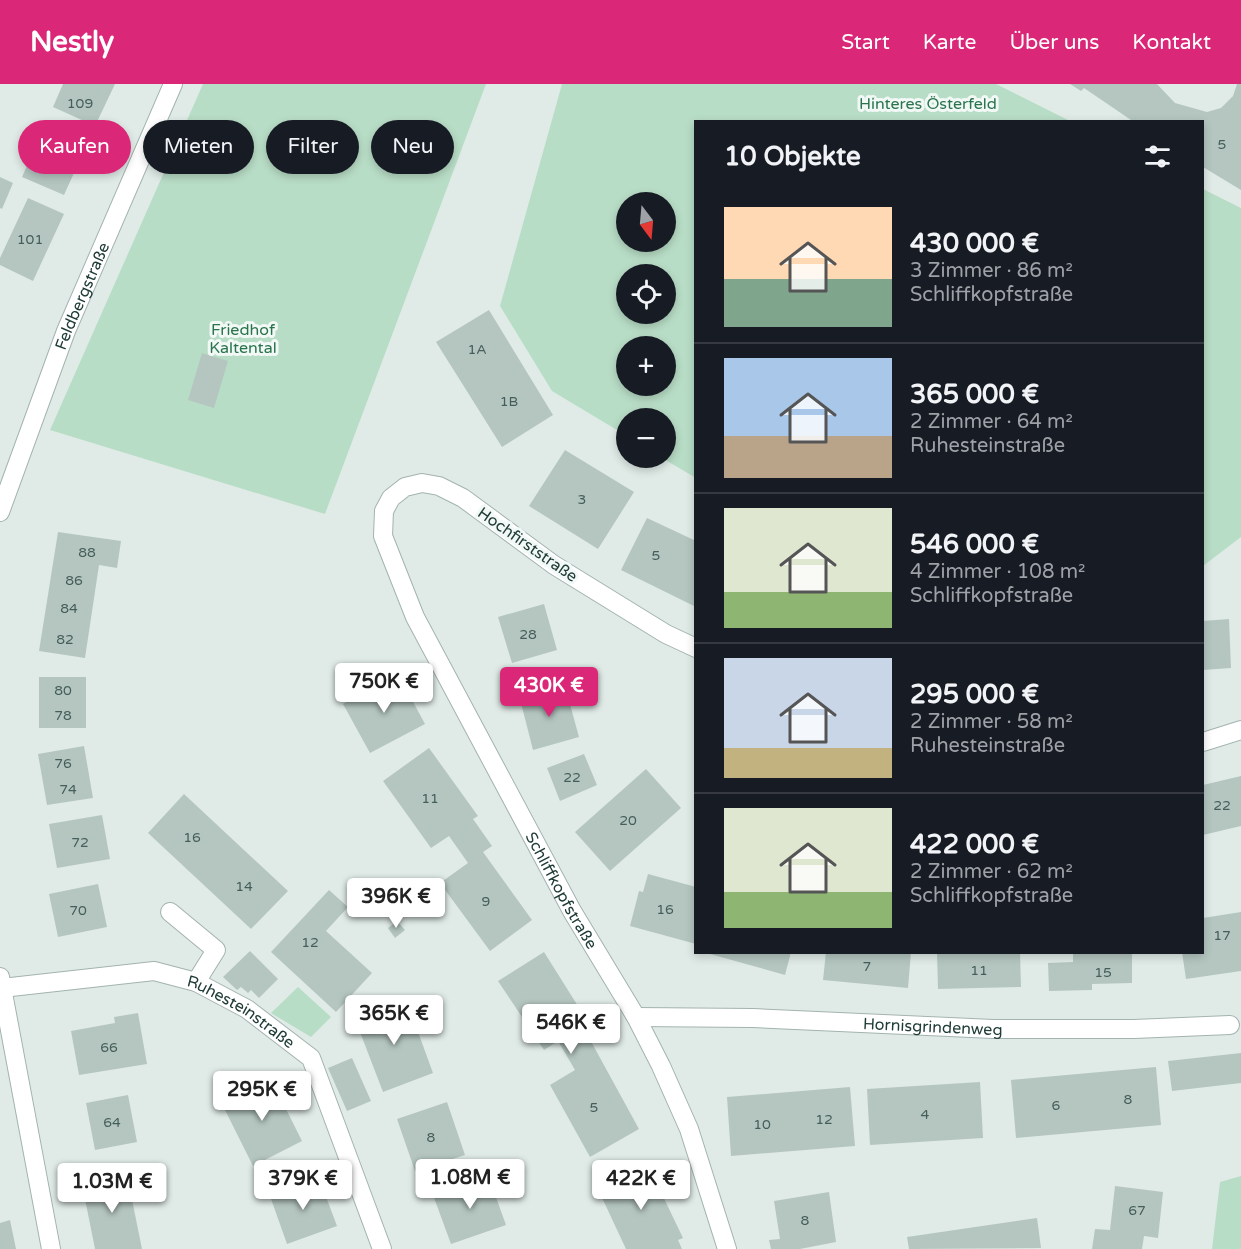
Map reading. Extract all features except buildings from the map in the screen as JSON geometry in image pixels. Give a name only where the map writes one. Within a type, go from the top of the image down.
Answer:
[{"type":"street","name":"Feldbergstraße","points":[[0,512],[66,331],[173,84]]},
{"type":"street","name":"Hochfirststraße","points":[[384,536],[384,511],[391,498],[405,487],[422,483],[440,486],[463,498],[554,565],[666,634],[694,647]]},
{"type":"street","name":"Schliffkopfstraße","points":[[384,536],[415,617],[572,911],[636,1017],[689,1129],[727,1249]]},
{"type":"street","points":[[1204,742],[1241,730]]},
{"type":"street","points":[[170,912],[216,950],[196,982]]},
{"type":"street","name":"Ruhesteinstraße","points":[[1,983],[154,971],[196,982],[248,1009],[311,1059],[382,1249]]},
{"type":"street","points":[[1,983],[51,1249]]},
{"type":"street","name":"Hornisgrindenweg","points":[[636,1017],[753,1018],[993,1029],[1134,1029],[1230,1025]]},
{"type":"green space","name":"Friedhof Kaltental","points":[[203,84],[486,84],[454,169],[454,120],[371,120],[371,174],[452,174],[325,514],[50,430],[163,174],[254,174],[254,120],[187,120]]},
{"type":"green space","name":"Hinteres Österfeld","points":[[562,84],[996,84],[1068,120],[694,120],[694,477],[676,466],[676,408],[616,408],[616,429],[552,391],[500,306]]},
{"type":"green space","points":[[1204,190],[1241,208],[1241,537],[1204,565]]},
{"type":"green space","points":[[298,987],[331,1017],[311,1037],[271,1013]]},
{"type":"green space","points":[[1241,1176],[1241,1249],[1212,1249],[1220,1182]]}]
